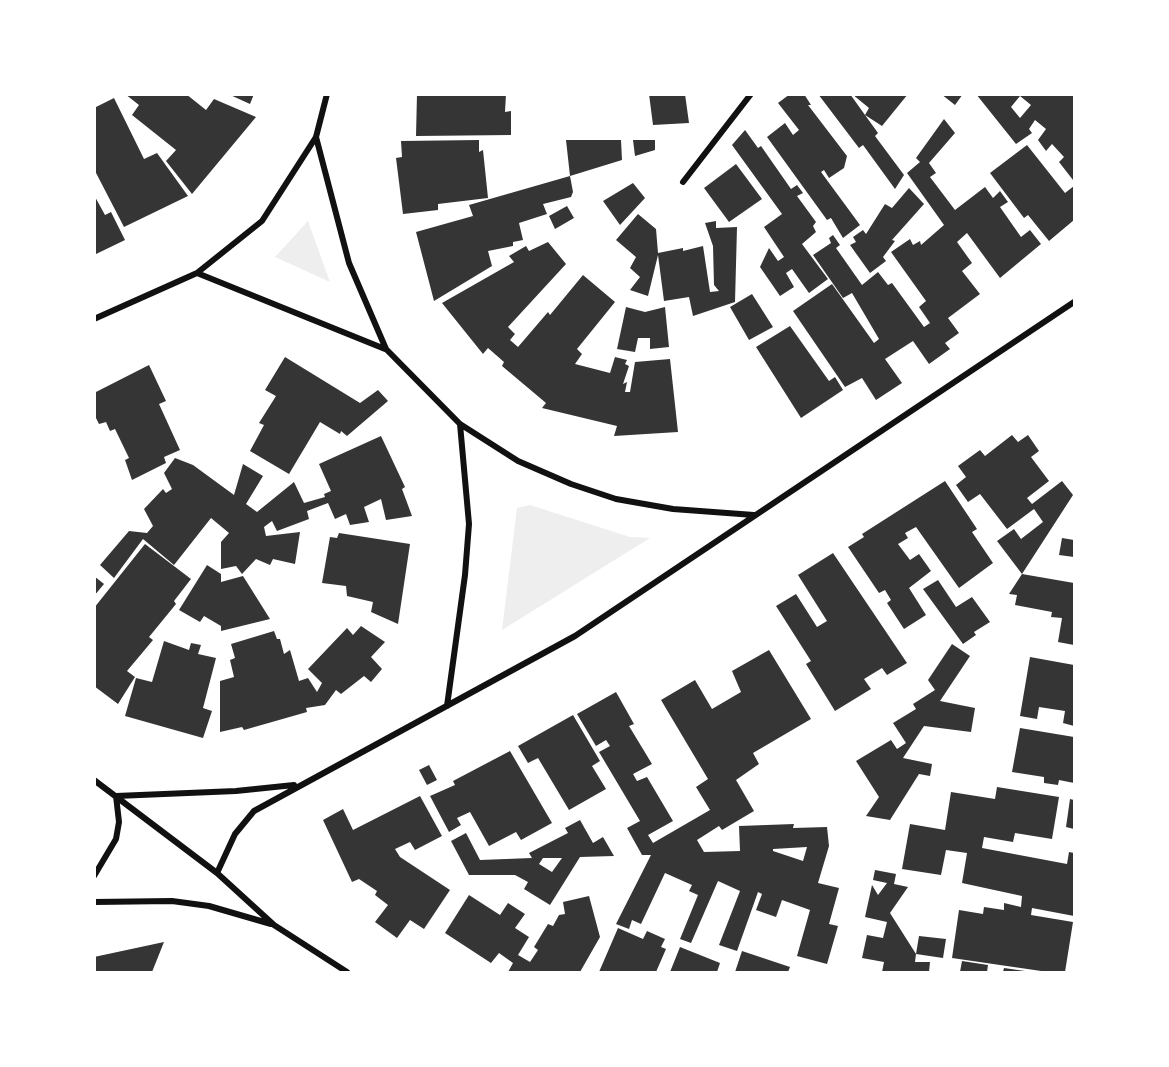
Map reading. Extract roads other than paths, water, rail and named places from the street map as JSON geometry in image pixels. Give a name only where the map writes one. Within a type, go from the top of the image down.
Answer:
[{"type":"street","points":[[94,319],[197,273],[262,221],[316,137],[327,94]]},
{"type":"street","points":[[683,182],[751,94]]},
{"type":"street","points":[[316,137],[349,263],[368,314],[386,349],[460,424],[518,461],[571,484],[616,499],[673,509],[754,515]]},
{"type":"street","points":[[197,273],[386,349]]},
{"type":"street","points":[[217,873],[226,850],[243,822],[255,811],[298,785],[575,636],[1074,302]]},
{"type":"street","points":[[447,706],[465,574],[469,524],[460,424]]},
{"type":"street","points":[[94,780],[217,873],[274,925],[347,972]]},
{"type":"street","points":[[116,796],[237,791],[298,785]]},
{"type":"street","points":[[94,876],[116,838],[119,822],[116,796]]},
{"type":"street","points":[[94,902],[172,901],[209,906],[274,925]]}]
